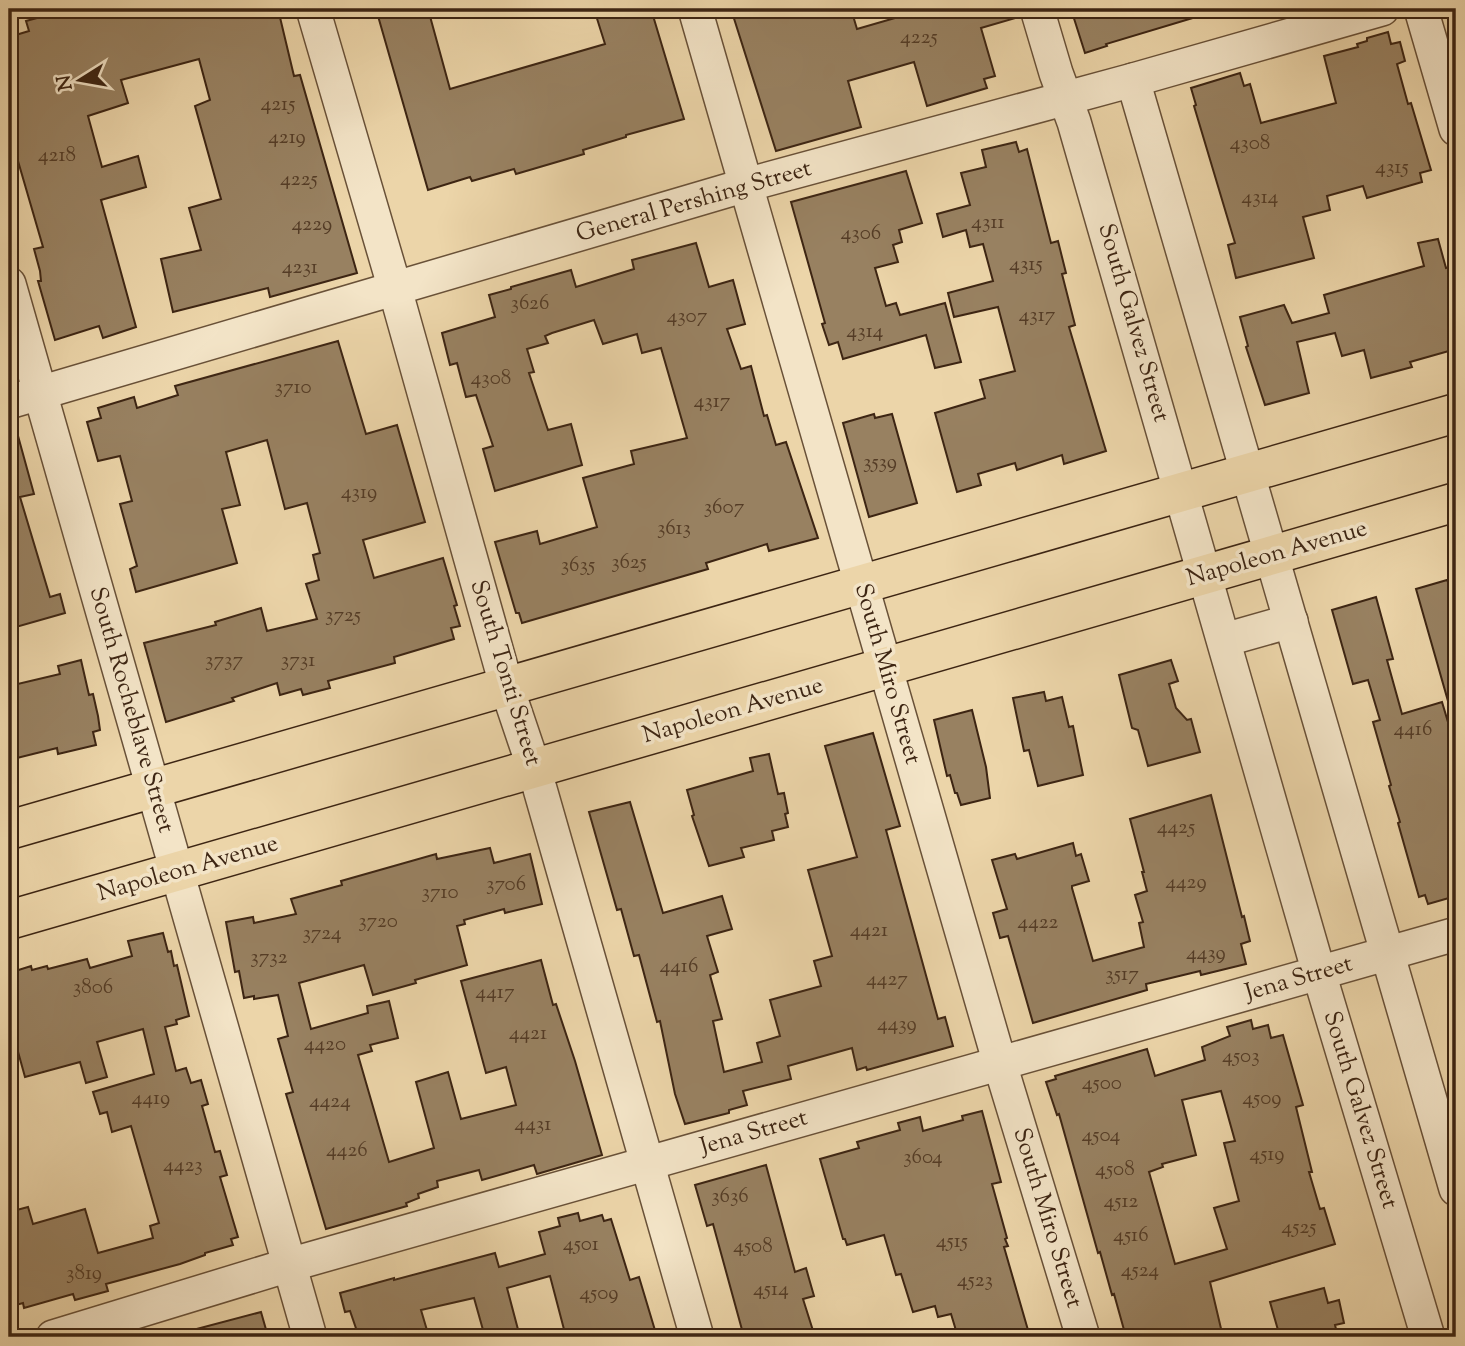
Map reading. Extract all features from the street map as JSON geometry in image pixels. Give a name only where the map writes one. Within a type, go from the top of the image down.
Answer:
[{"type":"main road","points":[[9,830],[1456,413]]},
{"type":"main road","name":"Napoleon Avenue","points":[[9,920],[1456,502]]},
{"type":"street","name":"South Tonti Street","points":[[313,9],[507,688],[534,768],[697,1337]]},
{"type":"street","name":"South Miro Street","points":[[695,9],[1000,1063],[1083,1337]]},
{"type":"street","name":"South Galvez Street","points":[[1037,9],[1074,122],[1319,973],[1428,1337]]},
{"type":"street","name":"General Pershing Street","points":[[9,402],[746,185],[1065,99],[1382,9]]},
{"type":"street","points":[[1421,9],[1456,130]]},
{"type":"street","points":[[1133,80],[1250,473],[1386,954],[1456,1189]]},
{"type":"street","name":"South Rocheblave Street","points":[[9,284],[310,1337]]},
{"type":"street","points":[[1224,640],[1291,621]]},
{"type":"street","name":"Jena Street","points":[[53,1337],[289,1265],[1456,934]]},
{"type":"building","points":[[70,9],[278,9],[294,76],[300,75],[357,273],[270,297],[268,288],[173,312],[161,259],[201,250],[189,208],[221,199],[195,106],[210,100],[199,59],[121,80],[128,103],[88,116],[102,167],[138,156],[146,187],[101,200],[136,327],[103,338],[99,326],[55,340],[38,281],[41,281],[40,271],[34,249],[43,247],[9,130],[9,37],[29,31],[26,21]]},
{"type":"building","points":[[376,9],[428,9],[450,89],[605,44],[594,9],[651,9],[684,119],[626,135],[583,150],[584,154],[516,174],[514,169],[472,181],[470,177],[428,190]]},
{"type":"building","points":[[731,9],[851,9],[857,29],[926,9],[1018,9],[1019,17],[981,28],[995,76],[984,79],[987,88],[927,106],[914,62],[848,81],[861,127],[776,151]]},
{"type":"building","points":[[1071,9],[1205,9],[1206,14],[1106,44],[1107,46],[1085,53]]},
{"type":"building","points":[[1388,32],[1391,44],[1400,42],[1405,61],[1397,64],[1431,170],[1420,173],[1422,182],[1367,198],[1363,186],[1327,196],[1330,210],[1303,217],[1314,258],[1236,278],[1228,245],[1235,243],[1191,88],[1240,73],[1244,86],[1250,84],[1261,123],[1336,103],[1324,56],[1358,47],[1357,44],[1367,41],[1367,38]]},
{"type":"building","points":[[1016,142],[1019,152],[1027,149],[1051,243],[1058,241],[1066,273],[1062,274],[1075,325],[1069,327],[1106,451],[1064,464],[1062,455],[1017,470],[1015,463],[978,474],[981,485],[957,492],[935,413],[985,398],[980,380],[1015,371],[998,307],[954,317],[948,293],[993,281],[983,244],[970,247],[966,230],[943,237],[937,214],[970,205],[961,173],[986,167],[982,150]]},
{"type":"building","points":[[906,171],[922,223],[899,230],[902,242],[893,245],[898,262],[875,268],[886,306],[896,303],[900,315],[945,303],[961,362],[935,368],[926,335],[843,359],[838,342],[829,345],[791,202]]},
{"type":"building","points":[[1438,239],[1446,268],[1456,265],[1456,349],[1410,362],[1412,367],[1371,378],[1364,350],[1342,356],[1335,333],[1297,342],[1309,393],[1265,405],[1246,347],[1248,346],[1240,317],[1284,305],[1292,323],[1329,313],[1324,295],[1424,266],[1418,243]]},
{"type":"building","points":[[696,243],[709,287],[733,280],[745,324],[727,329],[741,369],[751,366],[764,416],[767,415],[776,445],[786,442],[818,538],[769,551],[767,544],[706,563],[708,569],[522,623],[519,613],[516,613],[495,542],[537,531],[540,544],[597,527],[583,478],[634,464],[631,451],[687,438],[661,348],[642,353],[637,334],[603,344],[594,320],[545,336],[548,343],[527,349],[534,372],[529,373],[548,430],[571,424],[582,465],[495,491],[483,449],[493,446],[476,395],[466,397],[457,363],[450,365],[442,333],[495,317],[489,295],[511,287],[571,270],[576,287],[634,269],[632,260]]},
{"type":"building","points":[[338,341],[366,434],[397,425],[425,522],[363,540],[374,578],[443,558],[457,605],[454,606],[460,626],[451,628],[454,639],[394,657],[395,663],[328,681],[330,688],[303,695],[301,689],[280,695],[277,683],[232,698],[234,701],[166,722],[144,643],[216,625],[215,622],[261,608],[267,631],[317,619],[306,584],[319,580],[313,555],[320,553],[307,503],[285,509],[267,440],[226,452],[240,505],[222,509],[237,563],[136,592],[130,569],[137,566],[120,504],[132,501],[120,456],[98,461],[87,422],[101,418],[98,408],[134,397],[137,408],[178,395],[175,386]]},
{"type":"building","points":[[874,414],[875,418],[892,414],[917,503],[869,517],[843,423]]},
{"type":"building","points":[[15,425],[34,494],[20,497],[50,597],[60,594],[65,613],[9,629],[9,426]]},
{"type":"building","points":[[1456,580],[1456,707],[1450,708],[1416,589]]},
{"type":"building","points":[[1376,597],[1393,659],[1387,660],[1402,714],[1442,702],[1456,749],[1456,896],[1428,904],[1425,895],[1419,897],[1398,823],[1400,822],[1389,786],[1391,785],[1373,722],[1380,720],[1368,680],[1353,684],[1332,610]]},
{"type":"building","points":[[81,660],[89,695],[93,694],[98,716],[100,730],[93,732],[96,745],[58,754],[57,748],[9,760],[9,686],[60,674],[58,666]]},
{"type":"building","points":[[1171,660],[1178,681],[1169,684],[1176,708],[1187,720],[1191,719],[1200,752],[1148,766],[1138,730],[1132,728],[1119,675]]},
{"type":"building","points":[[1044,692],[1046,701],[1062,697],[1069,727],[1073,726],[1083,775],[1038,786],[1029,750],[1024,751],[1013,698]]},
{"type":"building","points":[[972,710],[986,767],[990,798],[961,805],[950,775],[947,776],[934,720]]},
{"type":"building","points":[[873,733],[900,826],[886,830],[938,1019],[945,1017],[953,1046],[867,1070],[866,1067],[857,1070],[852,1048],[788,1066],[791,1079],[743,1091],[747,1105],[729,1110],[729,1113],[685,1124],[675,1094],[660,1021],[657,1022],[639,955],[634,956],[621,909],[617,910],[589,812],[630,802],[663,913],[722,896],[732,929],[707,936],[718,972],[710,975],[722,1019],[713,1021],[724,1072],[762,1062],[757,1043],[780,1036],[770,1000],[821,986],[814,961],[832,956],[808,870],[857,857],[825,746]]},
{"type":"building","points":[[769,754],[778,794],[784,793],[788,827],[772,831],[774,840],[741,848],[744,857],[709,866],[692,816],[694,815],[687,790],[753,771],[750,758]]},
{"type":"building","points":[[1211,795],[1250,941],[1241,944],[1246,964],[1201,975],[1200,971],[1146,984],[1147,990],[1033,1023],[1008,936],[1000,938],[993,913],[1007,909],[992,860],[1015,854],[1017,859],[1073,843],[1076,856],[1081,854],[1089,881],[1072,888],[1093,961],[1144,947],[1139,923],[1143,922],[1135,895],[1147,891],[1130,819]]},
{"type":"building","points":[[490,848],[494,863],[530,854],[542,904],[505,913],[504,909],[464,920],[465,924],[457,926],[467,965],[415,980],[416,983],[373,995],[364,965],[299,983],[311,1029],[368,1013],[367,1006],[389,1001],[398,1038],[370,1045],[372,1051],[358,1055],[389,1162],[434,1148],[416,1082],[448,1072],[461,1119],[516,1105],[506,1067],[486,1073],[461,981],[541,960],[553,1005],[556,1004],[575,1061],[602,1155],[537,1174],[534,1165],[482,1180],[479,1170],[437,1181],[438,1187],[418,1194],[419,1198],[406,1203],[407,1206],[326,1229],[286,1094],[293,1092],[278,1039],[288,1036],[278,995],[244,998],[239,971],[235,972],[226,922],[253,917],[254,923],[296,914],[291,899],[342,885],[341,881],[436,854],[437,859]]},
{"type":"building","points":[[163,933],[174,966],[177,965],[189,1016],[176,1020],[177,1024],[165,1027],[176,1071],[186,1068],[191,1083],[201,1080],[208,1104],[202,1106],[215,1152],[220,1151],[227,1175],[220,1177],[238,1237],[231,1239],[233,1245],[180,1264],[106,1284],[108,1291],[75,1300],[73,1294],[24,1308],[23,1303],[9,1307],[9,1212],[28,1207],[33,1224],[85,1209],[98,1253],[153,1238],[150,1226],[159,1223],[131,1126],[112,1132],[107,1112],[100,1114],[93,1092],[154,1074],[143,1029],[97,1042],[107,1077],[86,1083],[80,1062],[25,1077],[9,1019],[9,973],[31,966],[32,970],[47,966],[48,969],[87,959],[90,968],[132,956],[128,941]]},
{"type":"building","points":[[1251,1020],[1253,1029],[1268,1025],[1271,1038],[1283,1035],[1303,1105],[1296,1107],[1312,1172],[1309,1172],[1320,1209],[1324,1208],[1335,1244],[1210,1282],[1223,1337],[1126,1337],[1100,1252],[1098,1253],[1059,1114],[1057,1115],[1046,1082],[1056,1079],[1055,1076],[1147,1049],[1155,1076],[1205,1060],[1202,1047],[1230,1036],[1227,1027]],"holes":[[[1221,1091],[1235,1141],[1224,1143],[1239,1201],[1214,1208],[1227,1249],[1175,1264],[1149,1172],[1163,1167],[1162,1164],[1196,1155],[1182,1100]]]},
{"type":"building","points":[[982,1111],[1001,1182],[992,1184],[1007,1238],[1005,1239],[1008,1246],[1004,1247],[1030,1337],[958,1337],[951,1314],[938,1317],[935,1306],[913,1312],[901,1274],[896,1275],[884,1235],[847,1245],[843,1239],[820,1159],[859,1148],[857,1142],[900,1130],[898,1123],[920,1117],[923,1131],[963,1120],[962,1116]]},
{"type":"building","points":[[766,1165],[795,1272],[806,1268],[814,1296],[803,1299],[815,1337],[744,1337],[713,1224],[707,1226],[695,1185]]},
{"type":"building","points":[[578,1213],[580,1221],[602,1215],[604,1221],[611,1219],[630,1280],[639,1277],[657,1337],[566,1337],[550,1276],[507,1288],[520,1337],[485,1337],[474,1298],[421,1310],[429,1337],[359,1337],[350,1311],[345,1312],[340,1293],[495,1253],[499,1267],[545,1254],[539,1232],[560,1226],[558,1218]]},
{"type":"building","points":[[1324,1288],[1328,1303],[1339,1300],[1344,1323],[1335,1325],[1337,1333],[1322,1337],[1280,1337],[1270,1302]]},
{"type":"building","points":[[261,1312],[267,1333],[250,1337],[190,1337],[189,1331]]}]
